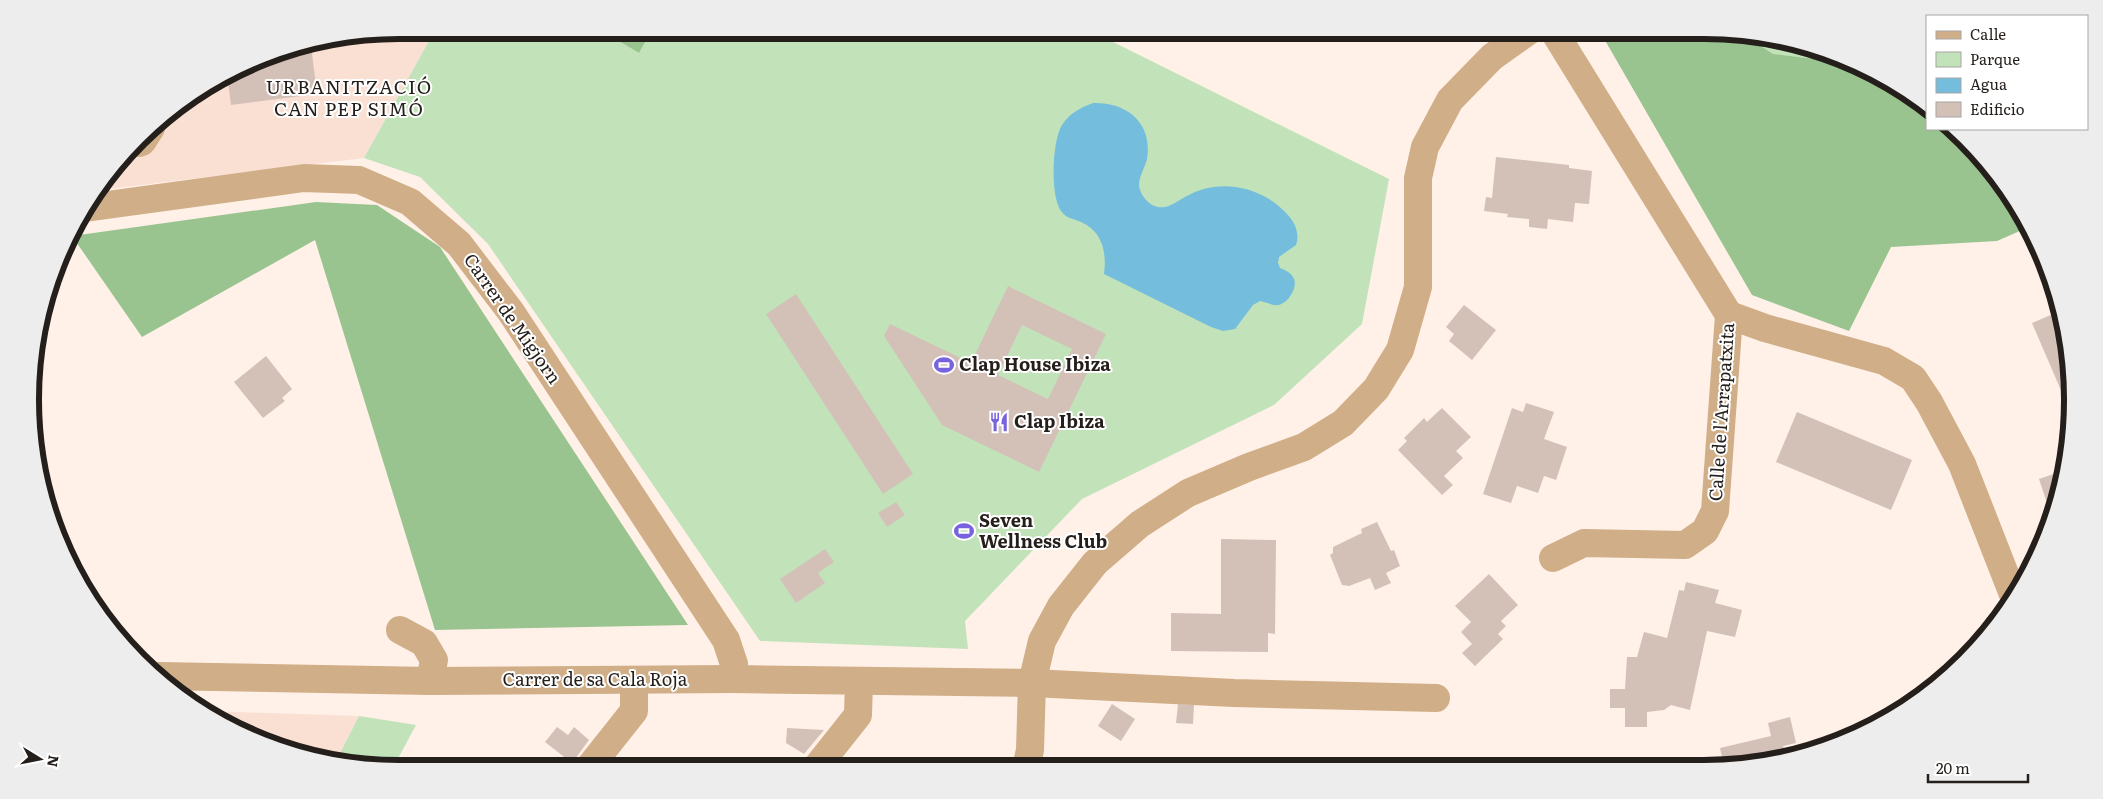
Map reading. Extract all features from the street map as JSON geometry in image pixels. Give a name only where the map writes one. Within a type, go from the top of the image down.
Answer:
[{"type":"street","points":[[1028,760],[1030,750],[1032,683],[1042,641],[1061,606],[1096,563],[1140,524],[1188,493],[1249,467],[1304,447],[1343,423],[1376,388],[1400,350],[1418,287],[1418,178],[1425,147],[1450,100],[1492,57],[1517,39]]},
{"type":"street","name":"Calle de l'Arrapatxita","points":[[1553,558],[1584,543],[1685,545],[1705,531],[1715,511],[1729,315],[1560,39]]},
{"type":"street","name":"Carrer de Migjorn","points":[[95,207],[304,178],[359,180],[410,202],[459,244],[511,312],[726,640],[734,664],[733,680]]},
{"type":"street","points":[[1729,315],[1765,328],[1884,361],[1913,378],[1929,402],[1962,464],[2011,588]]},
{"type":"street","points":[[400,630],[424,643],[434,660],[430,681]]},
{"type":"street","name":"Carrer de sa Cala Roja","points":[[168,676],[430,681],[733,680],[1032,683],[1234,693],[1436,698]]},
{"type":"street","points":[[594,760],[634,711],[634,680]]},
{"type":"street","points":[[822,760],[858,715],[859,681]]},
{"type":"shaded area","points":[[430,39],[364,158],[107,189],[144,144],[180,113],[219,87],[261,66],[306,51],[352,42]]},
{"type":"shaded area","points":[[218,711],[359,716],[339,755],[306,748],[261,733]]},
{"type":"green space","name":"Clap House Ibiza","points":[[430,39],[615,39],[639,53],[647,39],[1107,39],[1389,179],[1362,324],[1274,405],[1082,499],[965,621],[968,649],[760,641],[488,244],[420,177],[364,158]]},
{"type":"green space","points":[[615,39],[647,39],[639,53]]},
{"type":"green space","points":[[1604,39],[1704,39],[1751,42],[1756,43],[1773,54],[1826,60],[1842,66],[1884,87],[1923,113],[1926,116],[1926,130],[1943,130],[1959,144],[1990,180],[2022,230],[1997,241],[1891,247],[1849,331],[1752,295]]},
{"type":"green space","points":[[1755,43],[1797,51],[1826,61],[1772,54]]},
{"type":"green space","points":[[316,202],[377,205],[440,247],[688,625],[435,630],[315,240],[142,337],[76,241],[79,235]]},
{"type":"green space","points":[[359,716],[416,725],[397,760],[339,755]]},
{"type":"water","points":[[1093,103],[1117,106],[1135,117],[1142,125],[1148,146],[1147,159],[1139,185],[1143,196],[1151,204],[1158,207],[1166,207],[1202,190],[1228,186],[1241,188],[1266,197],[1287,214],[1297,232],[1297,241],[1296,245],[1279,257],[1278,263],[1280,268],[1286,270],[1295,280],[1292,293],[1283,304],[1277,305],[1260,301],[1253,305],[1235,329],[1223,331],[1211,327],[1104,274],[1105,258],[1102,243],[1088,226],[1063,214],[1057,204],[1054,181],[1054,155],[1062,125],[1076,111]]},
{"type":"building","points":[[312,50],[317,94],[231,105],[228,82],[261,66]]},
{"type":"building","points":[[1496,157],[1569,165],[1569,168],[1592,171],[1589,204],[1575,203],[1573,222],[1548,219],[1547,229],[1529,227],[1529,219],[1507,217],[1508,214],[1484,211],[1486,197],[1492,198]]},
{"type":"building","points":[[1008,286],[1106,334],[1039,472],[942,425],[884,336],[890,324],[971,363]],"holes":[[[1022,325],[1072,349],[1048,399],[998,375]]]},
{"type":"building","points":[[796,294],[913,474],[883,494],[766,314]]},
{"type":"building","points":[[1464,305],[1496,330],[1472,360],[1449,341],[1454,334],[1446,327]]},
{"type":"building","points":[[2054,314],[2061,352],[2064,397],[2032,323]]},
{"type":"building","points":[[266,356],[292,389],[282,398],[285,401],[263,418],[234,382]]},
{"type":"building","points":[[1526,403],[1554,412],[1544,439],[1567,447],[1556,480],[1544,476],[1538,493],[1517,486],[1511,503],[1483,494],[1512,408],[1523,412]]},
{"type":"building","points":[[1442,408],[1471,437],[1456,451],[1463,458],[1444,476],[1453,485],[1442,495],[1398,450],[1407,441],[1404,438],[1424,418],[1427,422]]},
{"type":"building","points":[[1797,412],[1912,460],[1891,510],[1776,462]]},
{"type":"building","points":[[2056,473],[2048,506],[2039,479]]},
{"type":"building","points":[[896,502],[905,515],[887,527],[878,513]]},
{"type":"building","points":[[1377,522],[1391,551],[1394,550],[1400,566],[1386,573],[1391,583],[1375,590],[1370,578],[1349,586],[1342,585],[1330,555],[1333,553],[1333,547],[1362,533],[1361,529]]},
{"type":"building","points":[[1221,539],[1276,540],[1275,634],[1268,633],[1268,652],[1171,651],[1171,613],[1221,614]]},
{"type":"building","points":[[825,549],[834,562],[818,573],[825,583],[796,603],[780,579]]},
{"type":"building","points":[[1489,574],[1518,605],[1501,621],[1506,626],[1498,634],[1503,639],[1475,666],[1462,653],[1472,644],[1461,632],[1471,622],[1455,606]]},
{"type":"building","points":[[1686,582],[1719,590],[1715,603],[1742,610],[1735,637],[1707,631],[1690,710],[1671,705],[1664,710],[1647,712],[1647,727],[1625,727],[1625,708],[1610,708],[1610,689],[1625,689],[1627,657],[1637,657],[1644,632],[1667,638],[1679,590],[1684,591]]},
{"type":"building","points":[[1112,704],[1135,719],[1121,741],[1098,726]]},
{"type":"building","points":[[1178,704],[1194,705],[1193,724],[1176,723]]},
{"type":"building","points":[[1790,717],[1796,743],[1783,746],[1784,751],[1751,757],[1722,759],[1720,748],[1771,736],[1768,723]]},
{"type":"building","points":[[557,727],[568,735],[574,727],[589,740],[574,760],[568,760],[545,742]]},
{"type":"building","points":[[787,728],[824,730],[804,754],[786,743]]},
{"type":"place","name":"Clap House Ibiza","points":[[944,365]]},
{"type":"place","name":"Clap Ibiza","points":[[999,422]]},
{"type":"place","name":"Seven Wellness Club","points":[[964,531]]},
{"type":"district","name":"URBANITZACIÓ CAN PEP SIMÓ","points":[[349,98]]}]
